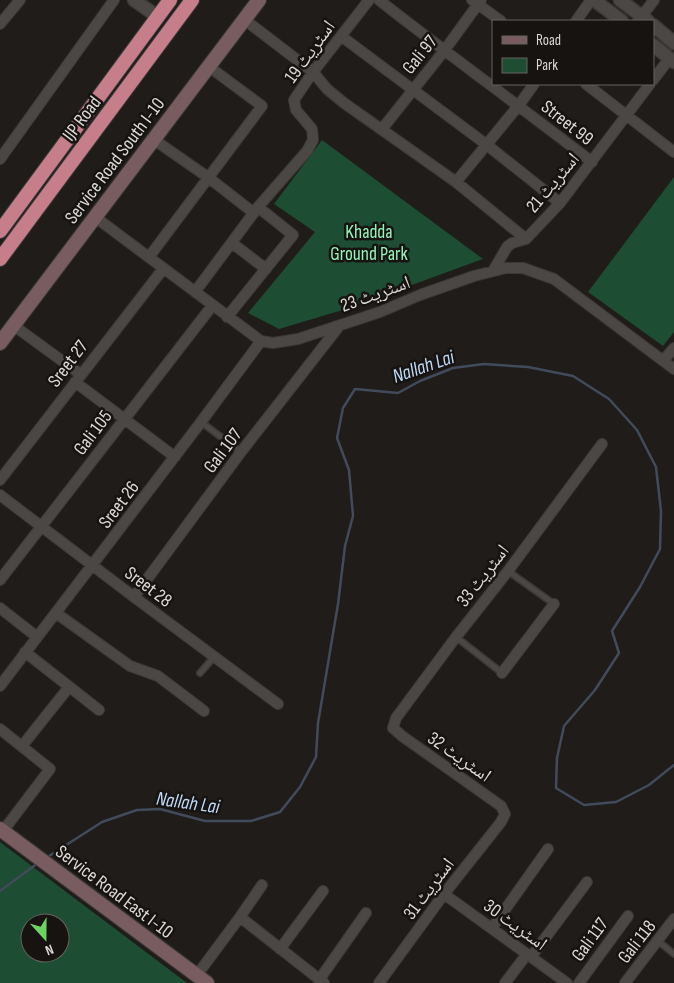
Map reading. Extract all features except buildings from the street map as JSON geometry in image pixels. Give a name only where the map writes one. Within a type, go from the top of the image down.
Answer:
[{"type":"highway","name":"IJP Road","points":[[0,231],[170,0]]},
{"type":"highway","name":"IJP Road","points":[[0,260],[192,0]]},
{"type":"highway","points":[[41,175],[55,184]]},
{"type":"main road","name":"Service Road South I-10","points":[[0,343],[259,0]]},
{"type":"main road","name":"Service Road East I-10","points":[[1,830],[202,979]]},
{"type":"street","points":[[0,24],[20,0]]},
{"type":"street","points":[[0,159],[114,0]]},
{"type":"street","points":[[134,0],[158,17]]},
{"type":"street","name":"اسٹریٹ 19","points":[[256,210],[307,150],[313,140],[312,129],[296,110],[294,100],[313,72],[369,0]]},
{"type":"street","name":"Street 99","points":[[379,0],[592,162]]},
{"type":"street","points":[[577,20],[592,0],[621,20]]},
{"type":"street","points":[[620,0],[643,20],[654,0]]},
{"type":"street","points":[[477,2],[500,20]]},
{"type":"street","name":"Gali 97","points":[[382,129],[444,51],[477,2]]},
{"type":"street","points":[[245,20],[313,72],[327,89],[363,117],[456,182],[526,239]]},
{"type":"street","points":[[654,26],[674,43]]},
{"type":"street","points":[[341,36],[487,145],[560,203]]},
{"type":"street","points":[[654,47],[672,60],[654,79]]},
{"type":"street","points":[[149,257],[262,106],[208,66]]},
{"type":"street","points":[[456,182],[533,85]]},
{"type":"street","points":[[587,85],[674,152]]},
{"type":"street","name":"اسٹریٹ 21","points":[[493,271],[507,247],[512,243],[526,239],[560,203],[649,85]]},
{"type":"street","points":[[153,139],[293,235],[227,317]]},
{"type":"street","points":[[195,292],[256,210]]},
{"type":"street","points":[[95,217],[261,341]]},
{"type":"street","points":[[232,243],[266,269]]},
{"type":"street","name":"اسٹریٹ 23","points":[[261,341],[273,343],[298,339],[380,312],[420,295],[474,276],[506,268],[523,268],[554,279],[674,369]]},
{"type":"street","name":"Sreet 27","points":[[0,480],[163,269]]},
{"type":"street","name":"Gali 105","points":[[0,580],[212,306]]},
{"type":"street","points":[[13,325],[78,378],[124,419],[174,457]]},
{"type":"street","name":"Gali 107","points":[[134,597],[241,452],[340,325]]},
{"type":"street","name":"Sreet 26","points":[[0,686],[202,422],[261,341]]},
{"type":"street","points":[[664,361],[674,348]]},
{"type":"street","name":"اسٹریٹ 33","points":[[393,728],[396,718],[602,444]]},
{"type":"street","name":"Sreet 28","points":[[0,495],[278,704]]},
{"type":"street","points":[[502,673],[554,604]]},
{"type":"street","points":[[0,608],[37,637]]},
{"type":"street","points":[[56,613],[130,666],[158,676],[204,711]]},
{"type":"street","points":[[25,652],[100,710]]},
{"type":"street","points":[[22,746],[69,687]]},
{"type":"street","name":"اسٹریٹ 32","points":[[393,728],[501,806],[505,814]]},
{"type":"street","points":[[0,729],[49,767],[50,771],[1,830]]},
{"type":"street","name":"اسٹریٹ 31","points":[[379,983],[444,894],[501,822],[505,814]]},
{"type":"street","points":[[492,928],[548,850]]},
{"type":"street","points":[[505,983],[587,882]]},
{"type":"street","points":[[202,979],[262,885]]},
{"type":"street","points":[[280,949],[323,890]]},
{"type":"street","name":"اسٹریٹ 30","points":[[444,894],[566,983]]},
{"type":"street","points":[[240,917],[321,981],[366,913]]},
{"type":"street","name":"Gali 117","points":[[580,983],[628,916]]},
{"type":"street","name":"Gali 118","points":[[625,983],[674,919]]},
{"type":"lane","points":[[202,422],[241,452]]},
{"type":"lane","points":[[508,571],[554,604]]},
{"type":"lane","points":[[456,637],[502,673]]},
{"type":"lane","points":[[200,673],[214,657]]},
{"type":"lane","points":[[658,941],[674,954]]},
{"type":"green space","name":"Khadda Ground Park","points":[[322,140],[483,259],[346,309],[279,329],[248,313],[315,232],[274,204]]},
{"type":"green space","points":[[674,177],[674,332],[663,346],[588,292]]},
{"type":"green space","points":[[0,842],[187,983],[0,983]]},
{"type":"waterway","name":"Nallah Lai","points":[[46,858],[102,822],[137,810],[160,809],[205,821],[251,821],[280,812],[300,787],[316,757],[318,723],[338,604],[345,546],[353,516],[349,470],[337,438],[343,408],[355,389],[398,393],[420,381],[453,368],[484,364],[528,367],[573,376],[609,399],[637,430],[656,467],[661,511],[660,549],[640,587],[612,631],[619,653],[595,690],[564,726],[557,758],[556,788],[584,805],[616,802],[649,785],[674,765]]},
{"type":"waterway","name":"Nallah Lai","points":[[0,891],[38,863]]}]
